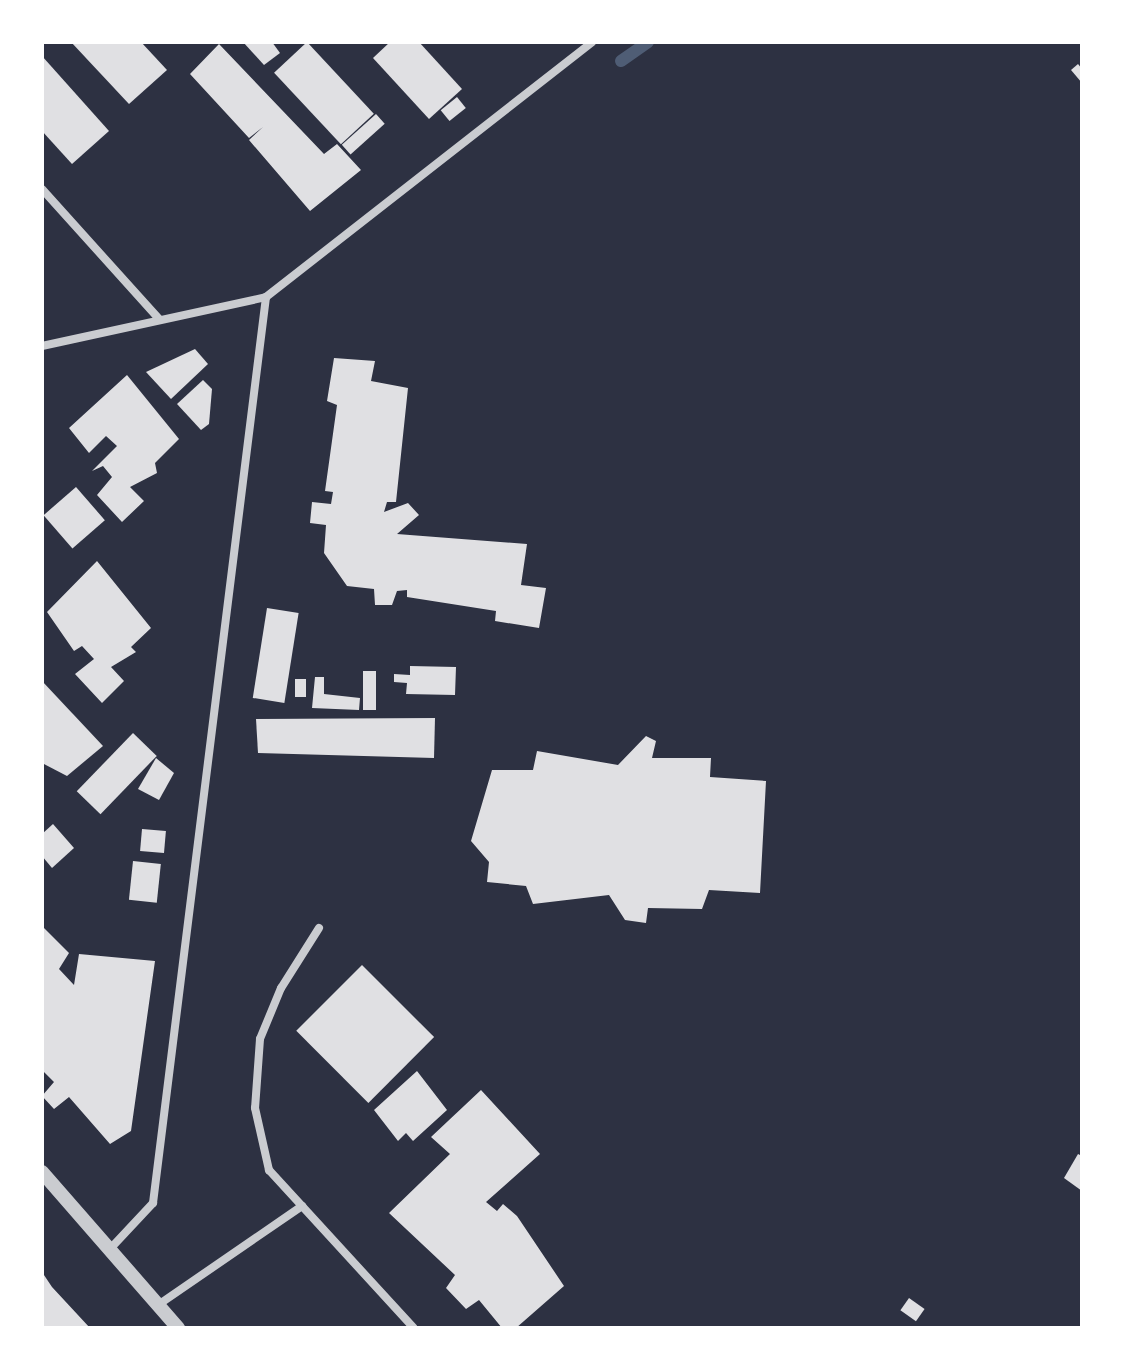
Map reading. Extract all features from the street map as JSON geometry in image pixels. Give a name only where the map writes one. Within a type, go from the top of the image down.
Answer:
[{"type":"street","points":[[42,346],[266,297],[592,42]]},
{"type":"street","points":[[42,189],[160,320]]},
{"type":"street","points":[[110,1249],[153,1203],[266,297]]},
{"type":"street","points":[[319,928],[281,988],[260,1039],[255,1108],[269,1170],[414,1328]]},
{"type":"street","points":[[42,1172],[178,1328]]},
{"type":"street","points":[[158,1305],[302,1206]]},
{"type":"building","points":[[71,42],[141,42],[167,70],[129,104]]},
{"type":"building","points":[[243,42],[272,42],[280,53],[264,65]]},
{"type":"building","points":[[307,42],[374,114],[341,144],[274,73]]},
{"type":"building","points":[[390,42],[419,42],[462,89],[429,119],[373,58]]},
{"type":"building","points":[[219,44],[324,154],[337,144],[361,170],[310,211],[249,140],[263,127],[249,138],[190,74]]},
{"type":"building","points":[[42,56],[109,131],[72,164],[42,131]]},
{"type":"building","points":[[1078,64],[1082,69],[1082,83],[1071,70]]},
{"type":"building","points":[[457,97],[466,108],[449,121],[441,110]]},
{"type":"building","points":[[376,114],[385,124],[351,154],[342,145]]},
{"type":"building","points":[[195,349],[208,364],[171,399],[146,372]]},
{"type":"building","points":[[334,358],[375,361],[371,381],[408,388],[396,502],[387,502],[384,512],[408,503],[419,515],[397,534],[527,544],[521,585],[546,588],[539,628],[495,621],[496,611],[407,597],[407,590],[397,591],[392,605],[375,605],[374,589],[347,586],[324,553],[326,525],[310,523],[312,502],[331,504],[333,492],[325,491],[337,405],[327,401]]},
{"type":"building","points":[[127,375],[179,439],[155,463],[157,473],[130,487],[144,501],[122,522],[97,495],[112,477],[103,466],[92,471],[117,446],[106,436],[89,453],[69,428]]},
{"type":"building","points":[[203,380],[212,389],[209,424],[201,430],[177,404]]},
{"type":"building","points":[[76,487],[105,520],[72,548],[44,515]]},
{"type":"building","points":[[97,561],[151,628],[131,647],[136,652],[111,667],[124,681],[102,703],[75,674],[94,659],[82,646],[74,651],[47,612]]},
{"type":"building","points":[[267,608],[299,613],[284,703],[253,698]]},
{"type":"building","points":[[410,666],[456,667],[455,695],[406,694],[407,683],[394,682],[394,674],[410,675]]},
{"type":"building","points":[[363,671],[376,671],[376,710],[363,710]]},
{"type":"building","points":[[315,677],[324,677],[324,694],[360,698],[359,710],[312,708]]},
{"type":"building","points":[[295,679],[306,679],[306,697],[295,697]]},
{"type":"building","points":[[42,681],[103,746],[67,776],[42,763]]},
{"type":"building","points":[[435,718],[434,758],[258,753],[256,719]]},
{"type":"building","points":[[133,733],[157,756],[100,814],[77,791]]},
{"type":"building","points":[[646,736],[656,741],[652,758],[711,758],[710,777],[766,781],[760,893],[709,890],[702,909],[648,908],[646,923],[625,920],[609,895],[533,904],[526,886],[487,882],[489,862],[471,841],[492,770],[533,770],[537,751],[618,765]]},
{"type":"building","points":[[156,758],[174,773],[159,800],[138,789]]},
{"type":"building","points":[[53,824],[74,848],[52,868],[42,856],[42,834]]},
{"type":"building","points":[[142,829],[166,831],[164,853],[140,851]]},
{"type":"building","points":[[133,861],[161,864],[157,903],[129,900]]},
{"type":"building","points":[[44,928],[69,953],[59,969],[74,985],[79,954],[155,961],[131,1131],[110,1144],[69,1097],[54,1109],[42,1096],[54,1082],[42,1070]]},
{"type":"building","points":[[362,965],[434,1037],[368,1103],[296,1031]]},
{"type":"building","points":[[417,1071],[447,1110],[413,1141],[406,1133],[398,1141],[374,1110]]},
{"type":"building","points":[[481,1090],[540,1154],[486,1202],[497,1211],[503,1204],[517,1216],[564,1286],[516,1328],[502,1328],[479,1300],[466,1309],[446,1288],[455,1275],[389,1213],[450,1154],[431,1137]]},
{"type":"building","points":[[1078,1154],[1082,1156],[1082,1191],[1064,1178]]},
{"type":"building","points":[[42,1272],[52,1287],[90,1328],[42,1328]]},
{"type":"building","points":[[909,1298],[925,1309],[916,1321],[900,1310]]},
{"type":"waterway","points":[[621,61],[648,42]]}]
